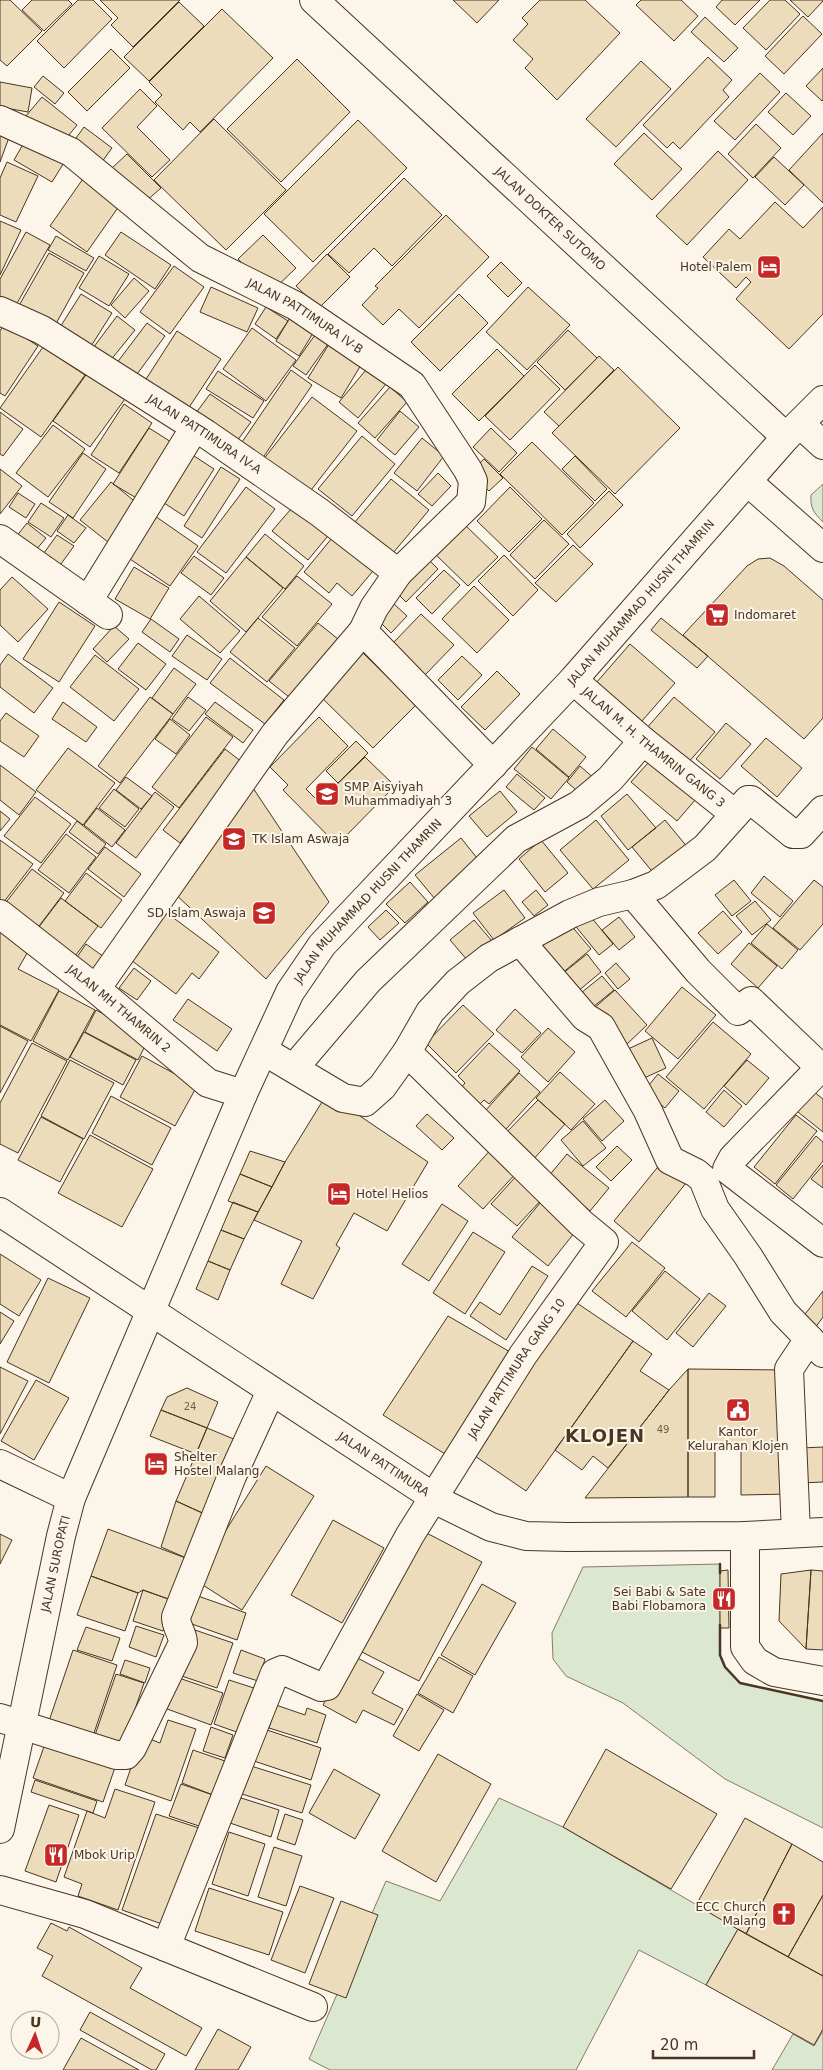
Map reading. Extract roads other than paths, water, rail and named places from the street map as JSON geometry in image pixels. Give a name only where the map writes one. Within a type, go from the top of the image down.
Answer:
[{"type":"street","name":"JALAN DOKTER SUTOMO","points":[[314,0],[793,430],[823,445]]},
{"type":"street","name":"JALAN PATTIMURA IV-B","points":[[0,120],[71,152],[200,258],[296,306],[412,385],[468,470],[473,481],[471,502],[398,573],[374,608],[363,631],[275,734],[96,989]]},
{"type":"street","name":"JALAN PATTIMURA IV-A","points":[[0,311],[42,330],[195,427],[320,512],[398,573]]},
{"type":"street","name":"JALAN MUHAMMAD HUSNI THAMRIN","points":[[151,1310],[243,1094],[290,992],[322,945],[573,680],[793,430],[823,400]]},
{"type":"street","points":[[3,548],[98,608],[195,427]]},
{"type":"street","points":[[748,482],[823,548]]},
{"type":"street","points":[[363,631],[493,765]]},
{"type":"street","name":"JALAN M. H. THAMRIN GANG 3","points":[[573,680],[643,741],[735,814]]},
{"type":"street","points":[[294,1068],[368,981],[516,839],[579,805],[610,779],[643,741]]},
{"type":"street","points":[[264,1051],[343,1098],[365,1102],[382,1087],[407,1052],[430,1012],[458,982],[488,958],[570,914],[599,902],[633,894],[656,885],[705,848],[746,802],[751,800],[793,834],[797,835],[801,834],[823,810]]},
{"type":"street","points":[[633,894],[698,971],[738,1011],[751,1001],[822,1067],[733,1158],[727,1169],[823,1243]]},
{"type":"street","name":"JALAN MH THAMRIN 2","points":[[0,914],[96,989],[208,1083],[243,1094]]},
{"type":"street","points":[[520,941],[584,1017],[601,1027],[648,1111],[670,1160],[696,1173],[703,1179],[715,1209],[748,1256],[783,1312],[816,1346],[788,1369],[796,1533]]},
{"type":"street","name":"JALAN PATTIMURA GANG 10","points":[[166,1947],[275,1673],[282,1670],[321,1688],[328,1686],[410,1535],[523,1356],[604,1242],[581,1223],[407,1052]]},
{"type":"street","name":"JALAN PATTIMURA","points":[[0,1212],[444,1504],[491,1527],[526,1536],[568,1538],[745,1536],[823,1532]]},
{"type":"street","name":"JALAN SUROPATI","points":[[0,1829],[11,1722],[71,1498],[151,1310]]},
{"type":"street","points":[[11,1722],[116,1755],[126,1755],[132,1748],[183,1643],[183,1636],[176,1626],[176,1617],[232,1476],[271,1391]]},
{"type":"street","points":[[0,1464],[71,1498]]},
{"type":"street","points":[[745,1536],[745,1647],[755,1661],[774,1672],[823,1681]]},
{"type":"street","points":[[0,1890],[85,1914],[314,2007]]},
{"type":"place","name":"Hotel Palem","points":[[769,267]]},
{"type":"place","name":"Indomaret","points":[[717,615]]},
{"type":"place","name":"SMP Aisyiyah Muhammadiyah 3","points":[[327,794]]},
{"type":"place","name":"TK Islam Aswaja","points":[[234,839]]},
{"type":"place","name":"SD Islam Aswaja","points":[[264,913]]},
{"type":"place","name":"Hotel Helios","points":[[339,1194]]},
{"type":"place","name":"Kantor Kelurahan Klojen","points":[[738,1410]]},
{"type":"place","name":"Shelter Hostel Malang","points":[[156,1464]]},
{"type":"place","name":"Sei Babi & Sate Babi Flobamora","points":[[724,1599]]},
{"type":"place","name":"Mbok Urip","points":[[56,1855]]},
{"type":"place","name":"ECC Church Malang","points":[[784,1914]]},
{"type":"district","name":"KLOJEN","points":[[605,1435]]}]
